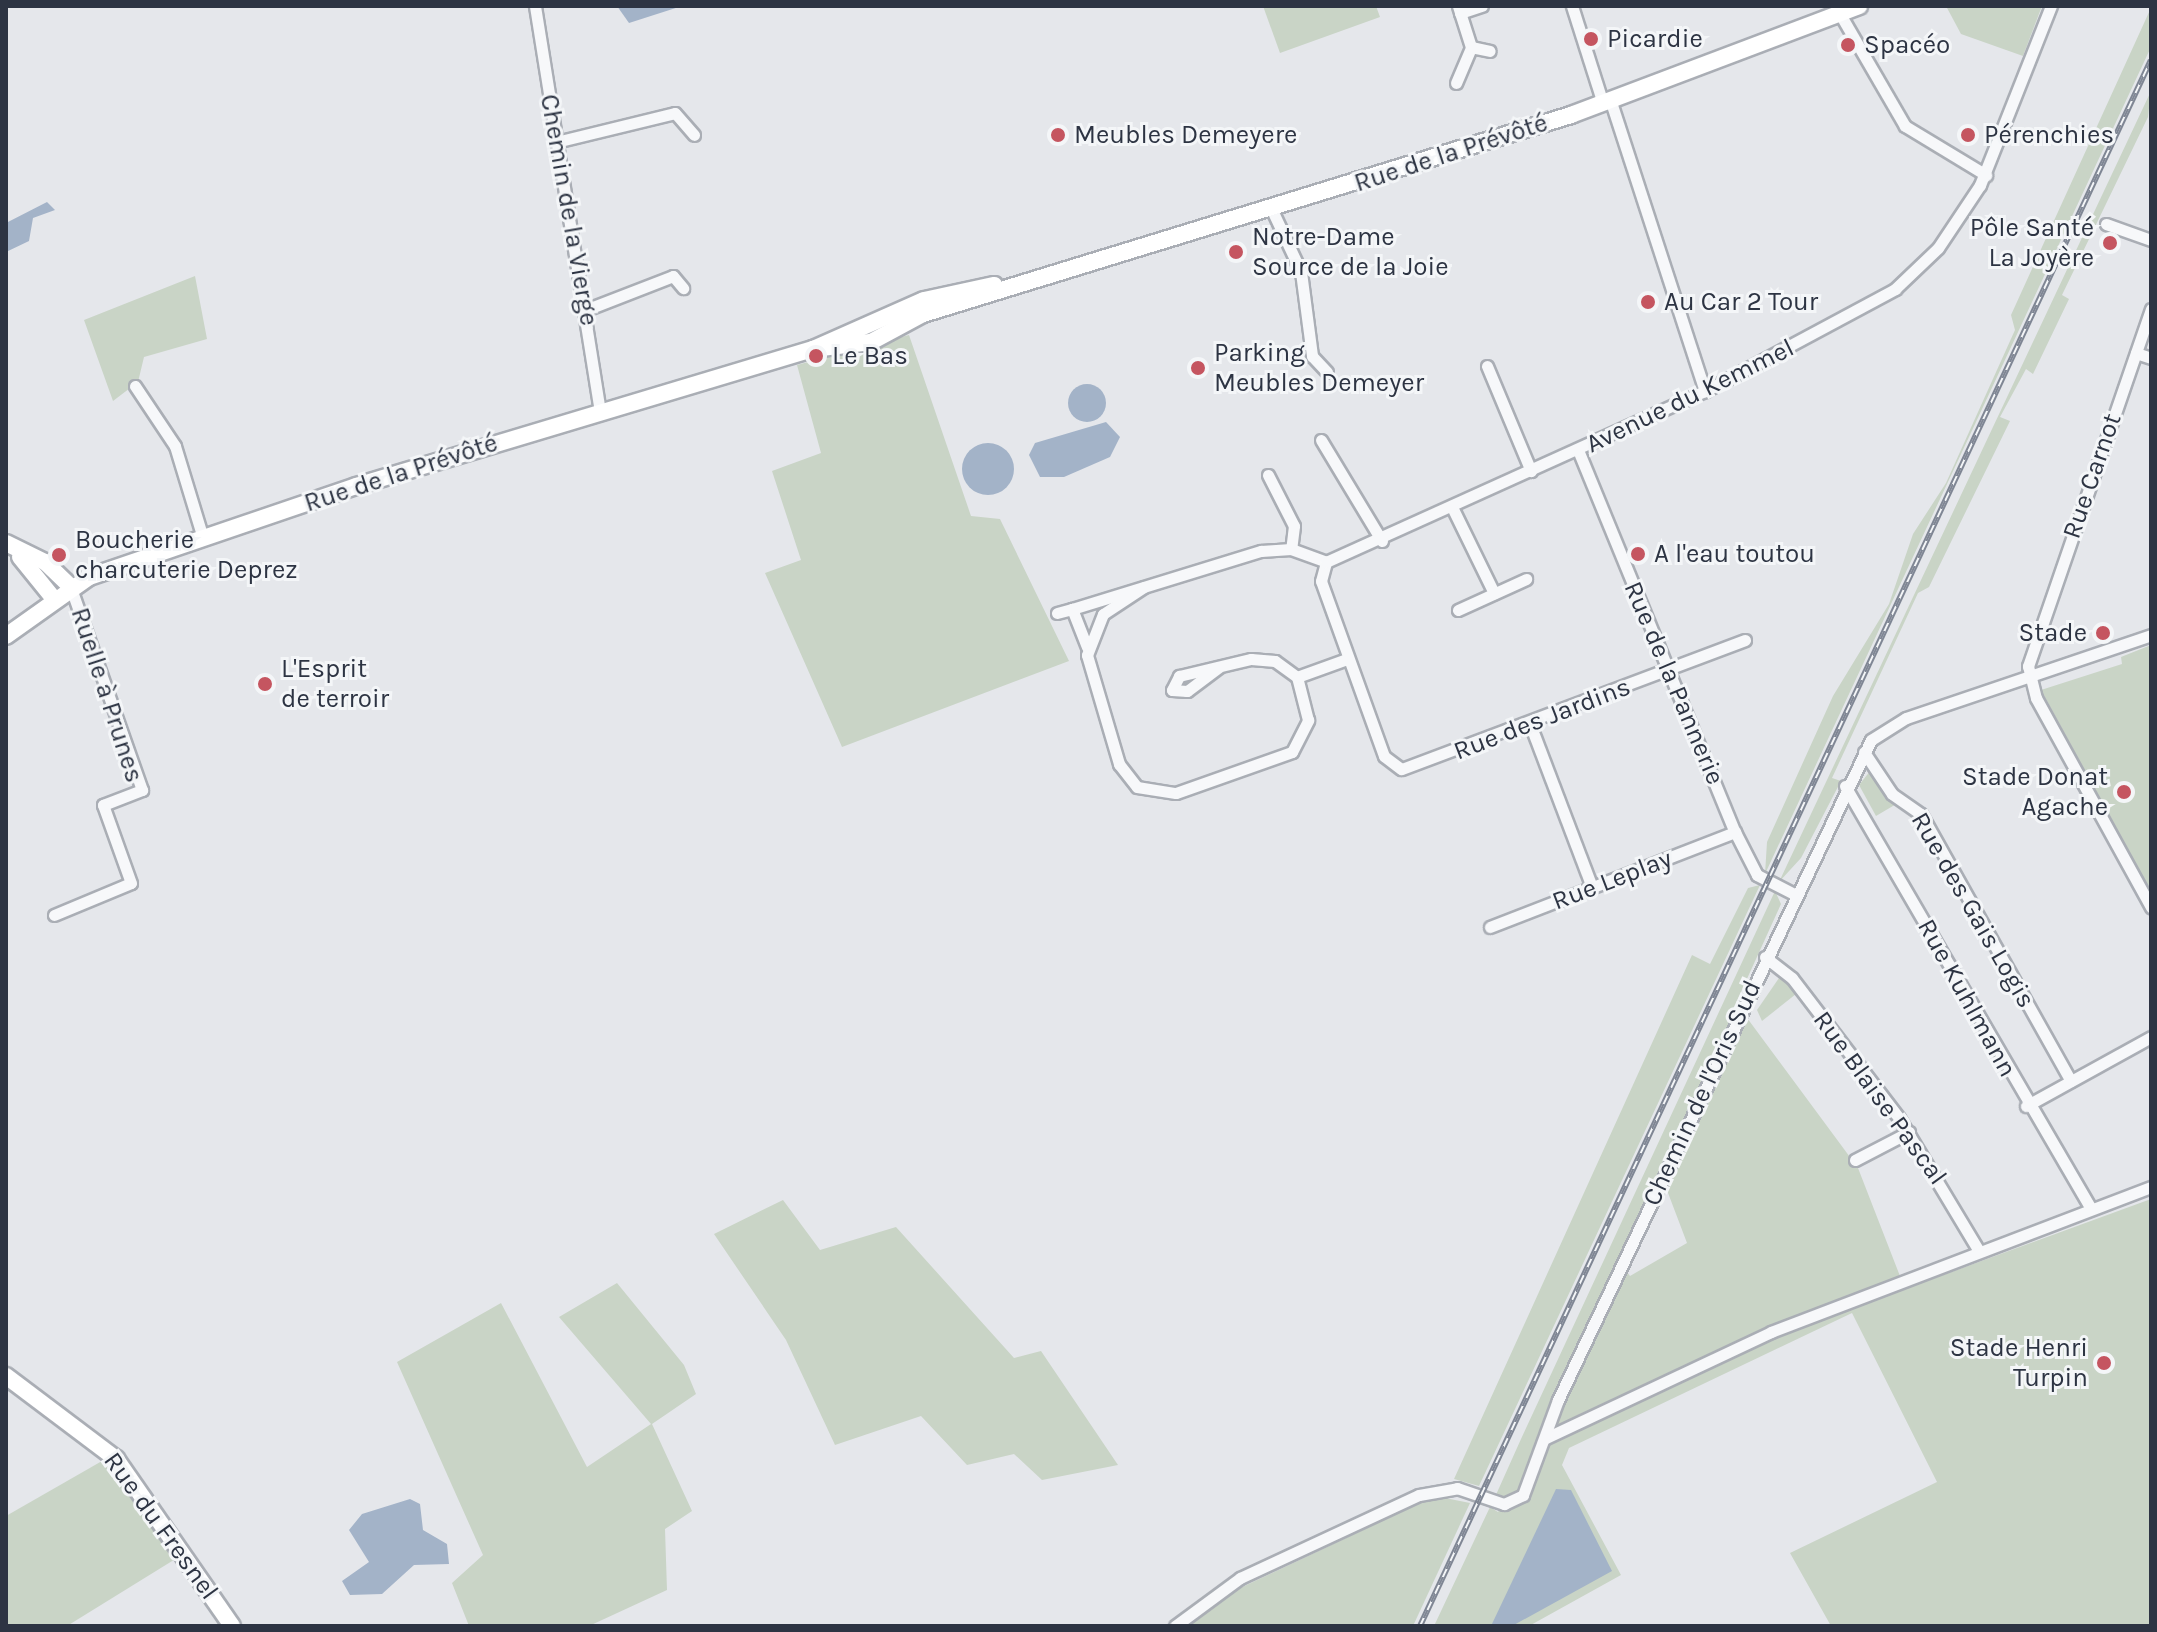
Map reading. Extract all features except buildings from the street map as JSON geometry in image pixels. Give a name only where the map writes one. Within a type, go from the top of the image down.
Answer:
[{"type":"street","name":"Chemin de la Vierge","points":[[535,6],[556,142],[588,309],[600,414]]},
{"type":"street","points":[[1456,83],[1471,47],[1459,10],[1482,6]]},
{"type":"street","points":[[1572,6],[1705,391]]},
{"type":"street","name":"Rue de la Prévôté","points":[[6,636],[70,586],[203,538],[813,349],[871,342],[909,319],[1272,210],[1607,103],[1859,6]]},
{"type":"street","name":"Avenue du Kemmel","points":[[1326,562],[1382,541],[1705,391],[1895,289],[1945,238],[1986,175],[2051,6]]},
{"type":"street","points":[[1840,14],[1905,126],[1986,175]]},
{"type":"street","points":[[1471,47],[1490,51]]},
{"type":"street","points":[[556,142],[675,113],[694,135]]},
{"type":"street","points":[[1272,210],[1301,272],[1312,356],[1327,372]]},
{"type":"street","points":[[2106,224],[2151,240]]},
{"type":"street","points":[[588,309],[673,276],[683,288]]},
{"type":"street","name":"Rue Carnot","points":[[2029,676],[2033,644],[2151,309]]},
{"type":"street","points":[[2136,353],[2151,358]]},
{"type":"street","points":[[1487,366],[1531,471]]},
{"type":"street","points":[[135,386],[175,446],[203,538]]},
{"type":"street","points":[[1321,440],[1382,541]]},
{"type":"street","name":"Rue de la Pannerie","points":[[1578,450],[1735,832],[1757,875],[1794,894]]},
{"type":"street","points":[[1268,475],[1294,526],[1291,549]]},
{"type":"street","points":[[1452,507],[1494,593]]},
{"type":"street","points":[[6,543],[45,562],[70,586]]},
{"type":"street","points":[[1057,613],[1261,551],[1291,549],[1326,562],[1322,591],[1347,659],[1297,677]]},
{"type":"street","points":[[6,550],[37,570],[54,599]]},
{"type":"street","points":[[1458,610],[1526,579]]},
{"type":"street","name":"Ruelle à Prunes","points":[[54,915],[131,883],[103,805],[142,790],[70,586]]},
{"type":"street","points":[[1088,648],[1103,614],[1144,587]]},
{"type":"street","points":[[1072,609],[1088,648],[1091,682],[1121,771],[1156,794],[1292,752],[1308,720],[1297,677],[1263,658],[1219,667]]},
{"type":"street","name":"Chemin de l'Oris Sud","points":[[1175,1626],[1240,1578],[1419,1495],[1451,1487],[1499,1504],[1519,1499],[1794,894],[1864,752],[1890,725],[2151,635]]},
{"type":"street","name":"Rue des Jardins","points":[[1347,659],[1386,760],[1415,768],[1745,640]]},
{"type":"street","points":[[2033,644],[2040,661],[2054,668]]},
{"type":"street","points":[[2029,676],[2151,907]]},
{"type":"street","points":[[1530,724],[1592,887]]},
{"type":"street","name":"Rue des Gais Logis","points":[[1864,752],[1892,794],[1921,814],[2071,1081]]},
{"type":"street","name":"Rue Kuhlmann","points":[[1845,786],[2026,1106],[2091,1209]]},
{"type":"street","name":"Rue Leplay","points":[[1490,927],[1735,832]]},
{"type":"street","name":"Rue Blaise Pascal","points":[[1765,957],[1792,978],[1909,1132],[1979,1251]]},
{"type":"street","points":[[2026,1106],[2151,1037]]},
{"type":"street","points":[[1855,1160],[1909,1132]]},
{"type":"street","points":[[1546,1438],[1755,1339],[2151,1187]]},
{"type":"street","name":"Rue du Fresnel","points":[[6,1376],[116,1459],[232,1626]]},
{"type":"green space","points":[[1263,6],[1376,6],[1380,17],[1280,53]]},
{"type":"green space","points":[[1946,6],[2042,6],[2023,56],[1961,34]]},
{"type":"green space","points":[[2150,10],[2151,47],[1765,874],[1767,842],[1833,696],[1889,604],[1913,534],[1946,483],[2015,330],[2011,315]]},
{"type":"green space","points":[[2151,91],[2148,117],[2062,295],[2069,299],[2033,374],[2026,369],[2000,417],[2010,421],[1929,587],[1918,593],[1832,778],[1841,781],[1801,858],[1779,882]]},
{"type":"green space","points":[[195,276],[207,339],[144,357],[138,382],[113,401],[84,320]]},
{"type":"green space","points":[[909,335],[971,516],[1000,519],[1069,661],[842,747],[765,573],[801,560],[772,471],[821,453],[797,365]]},
{"type":"green space","name":"Stade Donat Agache","points":[[2151,645],[2151,893],[2041,690],[2122,664],[2121,657]]},
{"type":"green space","points":[[1871,770],[1898,803],[1876,816],[1859,785]]},
{"type":"green space","points":[[1760,885],[1479,1486],[1454,1479],[1692,955],[1710,964],[1748,888]]},
{"type":"green space","points":[[1775,891],[1781,904],[1736,1003],[1858,1168],[1905,1289],[2151,1199],[2151,1626],[1831,1626],[1790,1553],[1937,1482],[1852,1313],[1569,1448],[1562,1465],[1621,1575],[1529,1626],[1434,1626],[1490,1507],[1498,1512],[1504,1502],[1495,1497]],"holes":[[[1665,1185],[1687,1243],[1630,1276],[1624,1268]]]},
{"type":"green space","points":[[1781,975],[1796,994],[1762,1021],[1757,1010]]},
{"type":"green space","points":[[783,1200],[820,1250],[896,1227],[1014,1358],[1041,1351],[1118,1465],[1042,1480],[1014,1454],[967,1465],[921,1416],[835,1445],[786,1340],[714,1234]]},
{"type":"green space","points":[[617,1283],[684,1365],[696,1394],[652,1424],[692,1511],[665,1529],[667,1590],[589,1626],[469,1626],[452,1583],[483,1555],[397,1362],[501,1303],[587,1467],[651,1424],[559,1317]]},
{"type":"green space","points":[[102,1461],[177,1558],[67,1626],[6,1626],[6,1516]]},
{"type":"green space","points":[[1435,1496],[1470,1503],[1413,1626],[1187,1626],[1238,1589]]},
{"type":"water","points":[[617,6],[682,6],[629,23]]},
{"type":"water","points":[[47,202],[55,210],[33,218],[29,241],[6,252],[6,223]]},
{"type":"water","points":[[1087,384],[1100,390],[1106,403],[1100,416],[1087,422],[1074,416],[1068,403],[1074,390]]},
{"type":"water","points":[[1106,422],[1120,437],[1110,457],[1064,477],[1040,477],[1029,455],[1035,443]]},
{"type":"water","points":[[988,443],[1007,450],[1014,469],[1007,488],[988,495],[969,488],[962,469],[969,450]]},
{"type":"water","points":[[1556,1489],[1571,1490],[1612,1571],[1512,1626],[1491,1626]]},
{"type":"water","points":[[410,1499],[420,1504],[423,1530],[447,1544],[449,1564],[414,1565],[382,1594],[350,1595],[342,1581],[369,1562],[349,1530],[362,1514]]},
{"type":"railway","points":[[1420,1626],[2151,60]]},
{"type":"place","name":"Picardie","points":[[1591,39]]},
{"type":"place","name":"Spacéo","points":[[1848,45]]},
{"type":"place","name":"Meubles Demeyere","points":[[1058,135]]},
{"type":"place","name":"Pérenchies","points":[[1968,135]]},
{"type":"place","name":"Pôle Santé La Joyère","points":[[2110,243]]},
{"type":"place","name":"Notre-Dame Source de la Joie","points":[[1236,252]]},
{"type":"place","name":"Au Car 2 Tour","points":[[1648,302]]},
{"type":"place","name":"Le Bas","points":[[816,356]]},
{"type":"place","name":"Parking Meubles Demeyer","points":[[1198,368]]},
{"type":"place","name":"A l'eau toutou","points":[[1638,554]]},
{"type":"place","name":"Boucherie charcuterie Deprez","points":[[59,555]]},
{"type":"place","name":"Stade","points":[[2103,633]]},
{"type":"place","name":"L'Esprit de terroir","points":[[265,684]]},
{"type":"place","name":"Stade Donat Agache","points":[[2124,792]]},
{"type":"place","name":"Stade Henri Turpin","points":[[2104,1363]]}]
